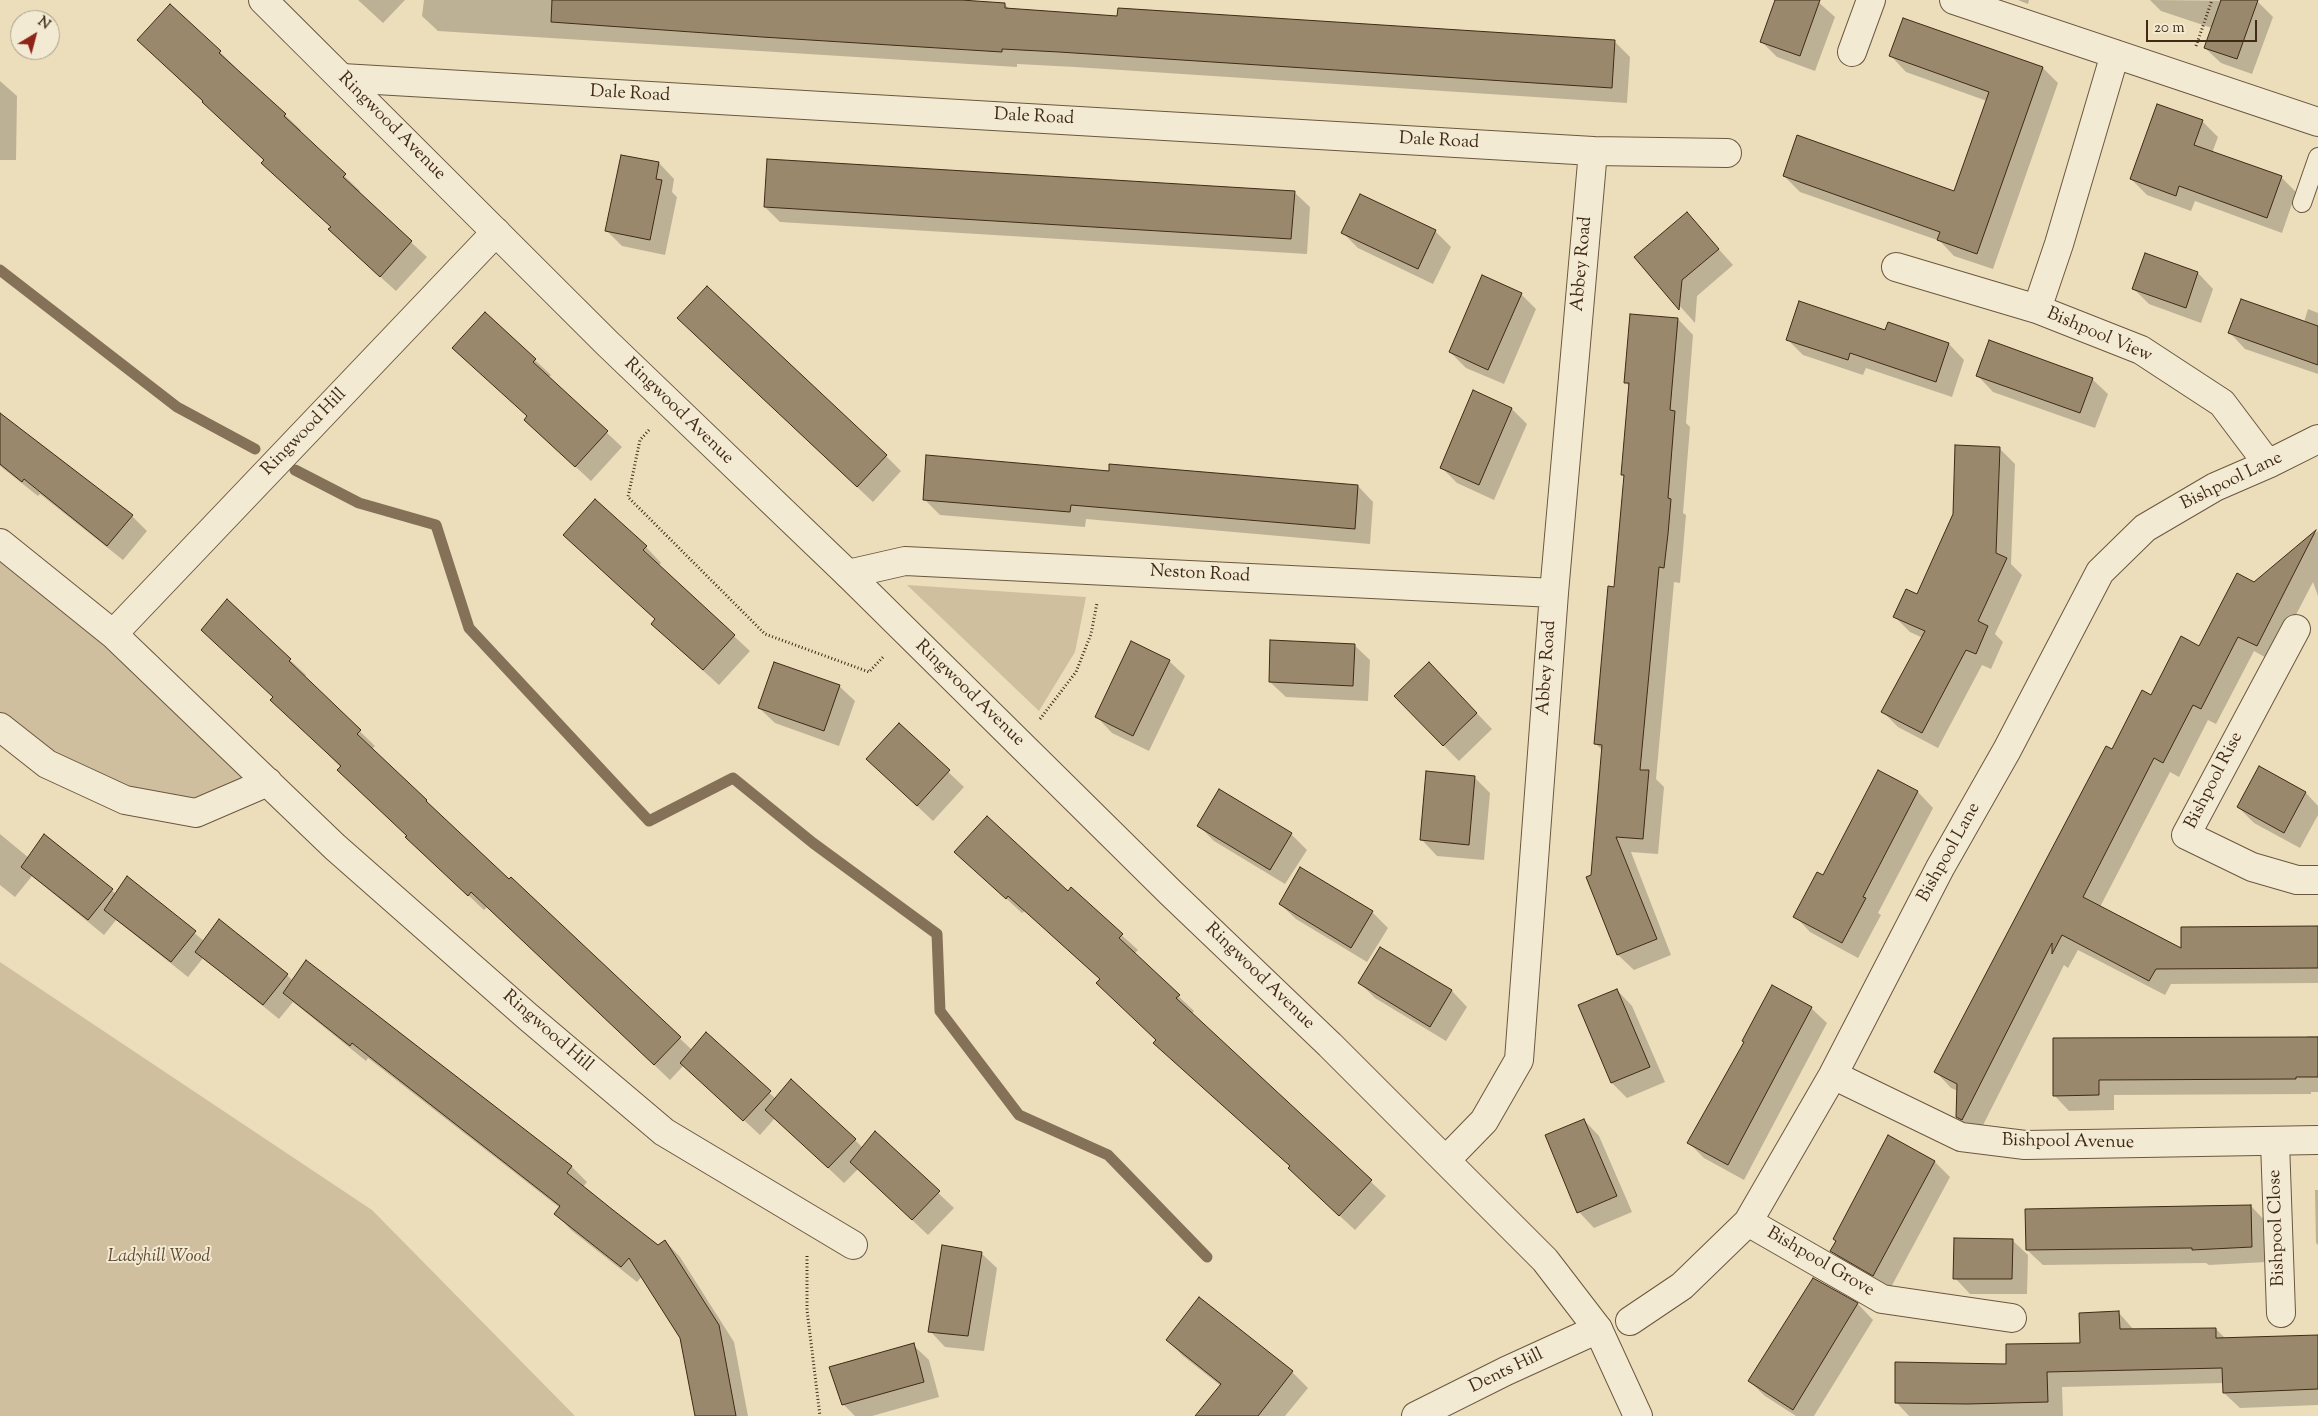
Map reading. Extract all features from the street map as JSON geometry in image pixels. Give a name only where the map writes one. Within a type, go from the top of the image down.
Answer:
[{"type":"street","name":"Ringwood Avenue","points":[[263,0],[672,407],[848,574],[1018,743],[1446,1160],[1545,1260],[1598,1329],[1638,1416]]},
{"type":"street","points":[[1852,52],[1871,0]]},
{"type":"street","points":[[1954,0],[2318,122]]},
{"type":"street","name":"Bishpool View","points":[[2037,309],[2059,244],[2115,54]]},
{"type":"street","name":"Dale Road","points":[[342,78],[1592,151],[1727,153]]},
{"type":"street","name":"Abbey Road","points":[[1446,1160],[1484,1121],[1519,1060],[1554,592],[1592,151]]},
{"type":"street","name":"Ringwood Hill","points":[[113,634],[496,232]]},
{"type":"street","name":"Bishpool View","points":[[1896,267],[2037,309],[2141,350],[2222,403],[2268,464]]},
{"type":"street","name":"Bishpool Lane","points":[[1630,1321],[1682,1286],[1748,1222],[1833,1075],[1940,868],[2007,750],[2100,572],[2145,528],[2215,487],[2268,464],[2318,439]]},
{"type":"street","name":"Ringwood Hill","points":[[0,543],[113,634],[350,860],[527,1016],[664,1132],[853,1245]]},
{"type":"street","name":"Neston Road","points":[[848,574],[905,561],[1554,592]]},
{"type":"street","name":"Bishpool Rise","points":[[2296,629],[2186,835],[2252,867],[2297,880],[2318,880]]},
{"type":"street","points":[[0,727],[47,764],[125,800],[196,813],[268,782]]},
{"type":"street","name":"Bishpool Avenue","points":[[1833,1075],[1961,1137],[2025,1145],[2318,1140]]},
{"type":"street","name":"Bishpool Close","points":[[2275,1142],[2280,1313]]},
{"type":"street","name":"Bishpool Grove","points":[[1748,1222],[1882,1299],[2012,1318]]},
{"type":"street","name":"Dents Hill","points":[[1416,1416],[1506,1371],[1598,1329]]},
{"type":"lane","points":[[2302,203],[2318,157]]},
{"type":"path","points":[[2185,77],[2212,0]]},
{"type":"path","points":[[672,407],[640,440],[628,497],[765,634],[869,672],[906,632]]},
{"type":"path","points":[[1018,743],[1053,704],[1076,672],[1091,634],[1098,599],[1096,570]]},
{"type":"path","points":[[807,1218],[807,1310],[820,1416]]},
{"type":"green space","points":[[0,543],[268,782],[196,813],[125,800],[0,727]]},
{"type":"green space","points":[[907,585],[1086,597],[1075,652],[1039,711]]},
{"type":"green space","name":"Ladyhill Wood","points":[[0,962],[372,1210],[575,1416],[0,1416]]},
{"type":"building","points":[[552,0],[961,0],[1005,3],[1005,8],[1117,16],[1118,8],[1615,40],[1612,88],[1059,52],[1002,49],[1002,52],[551,22]]},
{"type":"building","points":[[1775,0],[1820,0],[1800,56],[1760,42]]},
{"type":"building","points":[[2221,0],[2258,0],[2237,59],[2204,48]]},
{"type":"building","points":[[170,4],[221,51],[219,53],[286,114],[284,116],[346,174],[343,177],[412,241],[380,277],[328,229],[331,227],[261,163],[264,160],[137,40]]},
{"type":"building","points":[[1903,18],[2043,67],[1977,254],[1937,240],[1940,232],[1783,176],[1797,135],[1954,191],[1989,92],[1889,56]]},
{"type":"building","points":[[2157,104],[2203,120],[2194,145],[2282,176],[2267,218],[2179,186],[2176,196],[2130,179]]},
{"type":"building","points":[[621,155],[659,162],[656,179],[662,180],[650,240],[605,231]]},
{"type":"building","points":[[767,159],[1295,191],[1291,239],[764,207]]},
{"type":"building","points":[[1360,194],[1436,230],[1418,269],[1341,233]]},
{"type":"building","points":[[1687,212],[1719,249],[1682,280],[1679,310],[1634,257]]},
{"type":"building","points":[[2145,253],[2198,272],[2186,308],[2132,289]]},
{"type":"building","points":[[1482,275],[1522,293],[1488,370],[1449,352]]},
{"type":"building","points":[[707,286],[887,455],[857,487],[677,318]]},
{"type":"building","points":[[2241,299],[2318,326],[2318,365],[2228,333]]},
{"type":"building","points":[[1799,301],[1885,330],[1888,322],[1949,343],[1936,382],[1850,353],[1848,360],[1786,340]]},
{"type":"building","points":[[485,312],[536,359],[533,362],[608,431],[575,467],[524,420],[527,416],[452,348]]},
{"type":"building","points":[[1630,314],[1678,318],[1670,410],[1675,411],[1668,498],[1671,499],[1664,568],[1659,567],[1640,770],[1649,770],[1643,839],[1616,837],[1657,939],[1617,955],[1586,877],[1591,875],[1602,745],[1594,744],[1608,586],[1614,587],[1624,475],[1621,475],[1629,383],[1624,383]]},
{"type":"building","points":[[1989,340],[2093,378],[2080,413],[1976,376]]},
{"type":"building","points":[[1473,390],[1512,408],[1479,485],[1440,468]]},
{"type":"building","points":[[0,413],[133,515],[107,546],[24,479],[22,482],[0,464]]},
{"type":"building","points":[[1955,445],[2000,447],[1996,553],[2007,558],[1978,621],[1988,626],[1976,654],[1966,650],[1922,733],[1881,712],[1925,631],[1893,617],[1906,589],[1917,594],[1953,514]]},
{"type":"building","points":[[926,455],[1109,471],[1109,464],[1358,485],[1355,529],[1071,505],[1070,512],[923,500]]},
{"type":"building","points":[[595,499],[647,546],[643,550],[735,635],[703,670],[651,624],[655,619],[563,535]]},
{"type":"building","points":[[2316,530],[2257,646],[2238,637],[2201,709],[2193,705],[2163,763],[2154,758],[2083,897],[2181,948],[2181,927],[2318,926],[2318,968],[2156,969],[2149,981],[2062,935],[2052,954],[2052,943],[1962,1120],[1956,1117],[1957,1084],[1934,1072],[2106,746],[2112,749],[2142,690],[2151,695],[2181,636],[2199,646],[2237,573],[2254,582]]},
{"type":"building","points":[[227,599],[291,659],[289,661],[361,730],[357,734],[426,801],[509,879],[511,877],[681,1037],[654,1065],[471,892],[468,896],[405,837],[407,836],[337,770],[341,766],[270,700],[273,697],[201,630]]},
{"type":"building","points":[[1270,640],[1355,644],[1353,686],[1269,682]]},
{"type":"building","points":[[1131,641],[1170,660],[1133,736],[1095,717]]},
{"type":"building","points":[[774,662],[840,685],[824,731],[758,708]]},
{"type":"building","points":[[1429,662],[1477,713],[1443,746],[1394,696]]},
{"type":"building","points":[[899,723],[950,770],[917,806],[866,759]]},
{"type":"building","points":[[2259,766],[2306,792],[2284,833],[2237,807]]},
{"type":"building","points":[[1878,770],[1918,791],[1863,897],[1866,898],[1842,943],[1793,917],[1817,872],[1823,875]]},
{"type":"building","points":[[1426,771],[1475,776],[1469,845],[1420,840]]},
{"type":"building","points":[[1219,789],[1292,833],[1270,870],[1197,826]]},
{"type":"building","points":[[987,816],[1068,891],[1071,887],[1123,934],[1119,938],[1180,995],[1176,998],[1372,1180],[1339,1216],[1288,1168],[1290,1166],[1153,1043],[1156,1040],[1096,983],[1100,979],[1008,896],[1006,899],[954,852]]},
{"type":"building","points":[[44,834],[113,889],[88,920],[21,867]]},
{"type":"building","points":[[1300,867],[1373,911],[1351,948],[1279,904]]},
{"type":"building","points":[[127,876],[196,931],[171,962],[104,910]]},
{"type":"building","points":[[219,919],[288,974],[263,1005],[195,952]]},
{"type":"building","points":[[1380,947],[1452,990],[1430,1027],[1358,983]]},
{"type":"building","points":[[306,960],[572,1166],[567,1173],[613,1210],[658,1245],[665,1240],[719,1325],[736,1416],[695,1416],[680,1338],[629,1258],[621,1267],[554,1214],[560,1206],[352,1043],[350,1046],[283,993]]},
{"type":"building","points":[[1772,985],[1812,1007],[1728,1165],[1687,1143],[1744,1042],[1742,1041]]},
{"type":"building","points":[[1617,989],[1650,1067],[1611,1083],[1578,1005]]},
{"type":"building","points":[[706,1032],[771,1091],[743,1121],[680,1063]]},
{"type":"building","points":[[2318,1037],[2318,1077],[2296,1077],[2296,1079],[2099,1080],[2099,1095],[2053,1096],[2053,1038]]},
{"type":"building","points":[[791,1079],[856,1139],[828,1168],[765,1110]]},
{"type":"building","points":[[1584,1119],[1617,1196],[1577,1213],[1545,1135]]},
{"type":"building","points":[[875,1131],[940,1191],[912,1220],[850,1162]]},
{"type":"building","points":[[1888,1135],[1935,1161],[1873,1276],[1830,1251],[1836,1241],[1833,1239]]},
{"type":"building","points":[[2251,1205],[2252,1247],[2192,1250],[2192,1248],[2026,1250],[2025,1209]]},
{"type":"building","points":[[1954,1238],[2013,1239],[2012,1279],[1953,1279]]},
{"type":"building","points":[[942,1245],[982,1252],[968,1336],[928,1332]]},
{"type":"building","points":[[1813,1278],[1858,1303],[1793,1410],[1748,1381]]},
{"type":"building","points":[[1199,1297],[1293,1371],[1258,1416],[1195,1416],[1221,1384],[1166,1340]]},
{"type":"building","points":[[2119,1311],[2120,1329],[2216,1328],[2216,1338],[2318,1335],[2318,1389],[2223,1393],[2222,1368],[2047,1372],[2048,1402],[1895,1403],[1895,1362],[2006,1364],[2006,1344],[2080,1343],[2079,1313]]},
{"type":"building","points":[[914,1343],[924,1382],[842,1405],[829,1367]]},
{"type":"waterway","points":[[0,270],[177,407],[255,449]]},
{"type":"waterway","points":[[295,470],[359,503],[436,525],[469,628],[649,821],[733,778],[813,843],[937,934],[940,1011],[1019,1115],[1108,1155],[1207,1257]]}]
